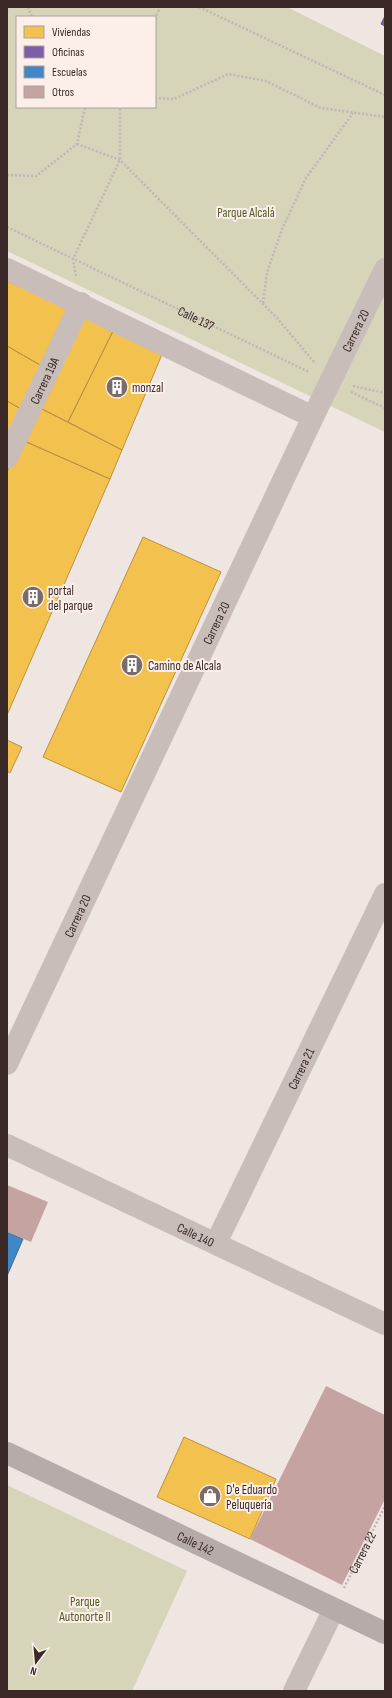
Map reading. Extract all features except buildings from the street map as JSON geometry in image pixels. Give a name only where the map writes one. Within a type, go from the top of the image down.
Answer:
[{"type":"main road","name":"Calle 142","points":[[7,1453],[337,1601],[385,1633]]},
{"type":"street","points":[[7,268],[313,417]]},
{"type":"street","name":"Carrera 20","points":[[7,1064],[313,417],[385,269]]},
{"type":"street","name":"Carrera 19A","points":[[7,458],[81,303]]},
{"type":"street","name":"Carrera 21","points":[[216,1243],[385,894]]},
{"type":"street","name":"Calle 140","points":[[7,1145],[385,1324]]},
{"type":"street","points":[[294,1691],[337,1601]]},
{"type":"path","points":[[156,17],[160,7]]},
{"type":"path","points":[[199,7],[385,95]]},
{"type":"path","points":[[156,98],[174,99],[228,74],[266,81],[322,108],[385,117]]},
{"type":"path","points":[[7,175],[36,176],[77,144],[85,108]]},
{"type":"path","points":[[81,303],[73,259],[120,160],[120,108]]},
{"type":"path","points":[[263,303],[267,272],[283,227],[306,178],[353,113]]},
{"type":"path","points":[[77,144],[120,160],[263,303],[330,382],[385,393]]},
{"type":"path","name":"Calle 137","points":[[7,227],[385,408]]},
{"type":"path","name":"Carrera 22","points":[[337,1601],[385,1506]]},
{"type":"green space","name":"Parque Alcalá","points":[[7,7],[287,7],[385,56],[385,432],[7,251]]},
{"type":"green space","name":"Parque Autonorte II","points":[[7,1485],[187,1571],[132,1691],[7,1691]]},
{"type":"place","name":"monzal","points":[[117,387]]},
{"type":"place","name":"portal del parque","points":[[33,597]]},
{"type":"place","name":"Camino de Alcala","points":[[132,665]]},
{"type":"place","name":"D'e Eduardo Peluquería","points":[[210,1496]]}]
